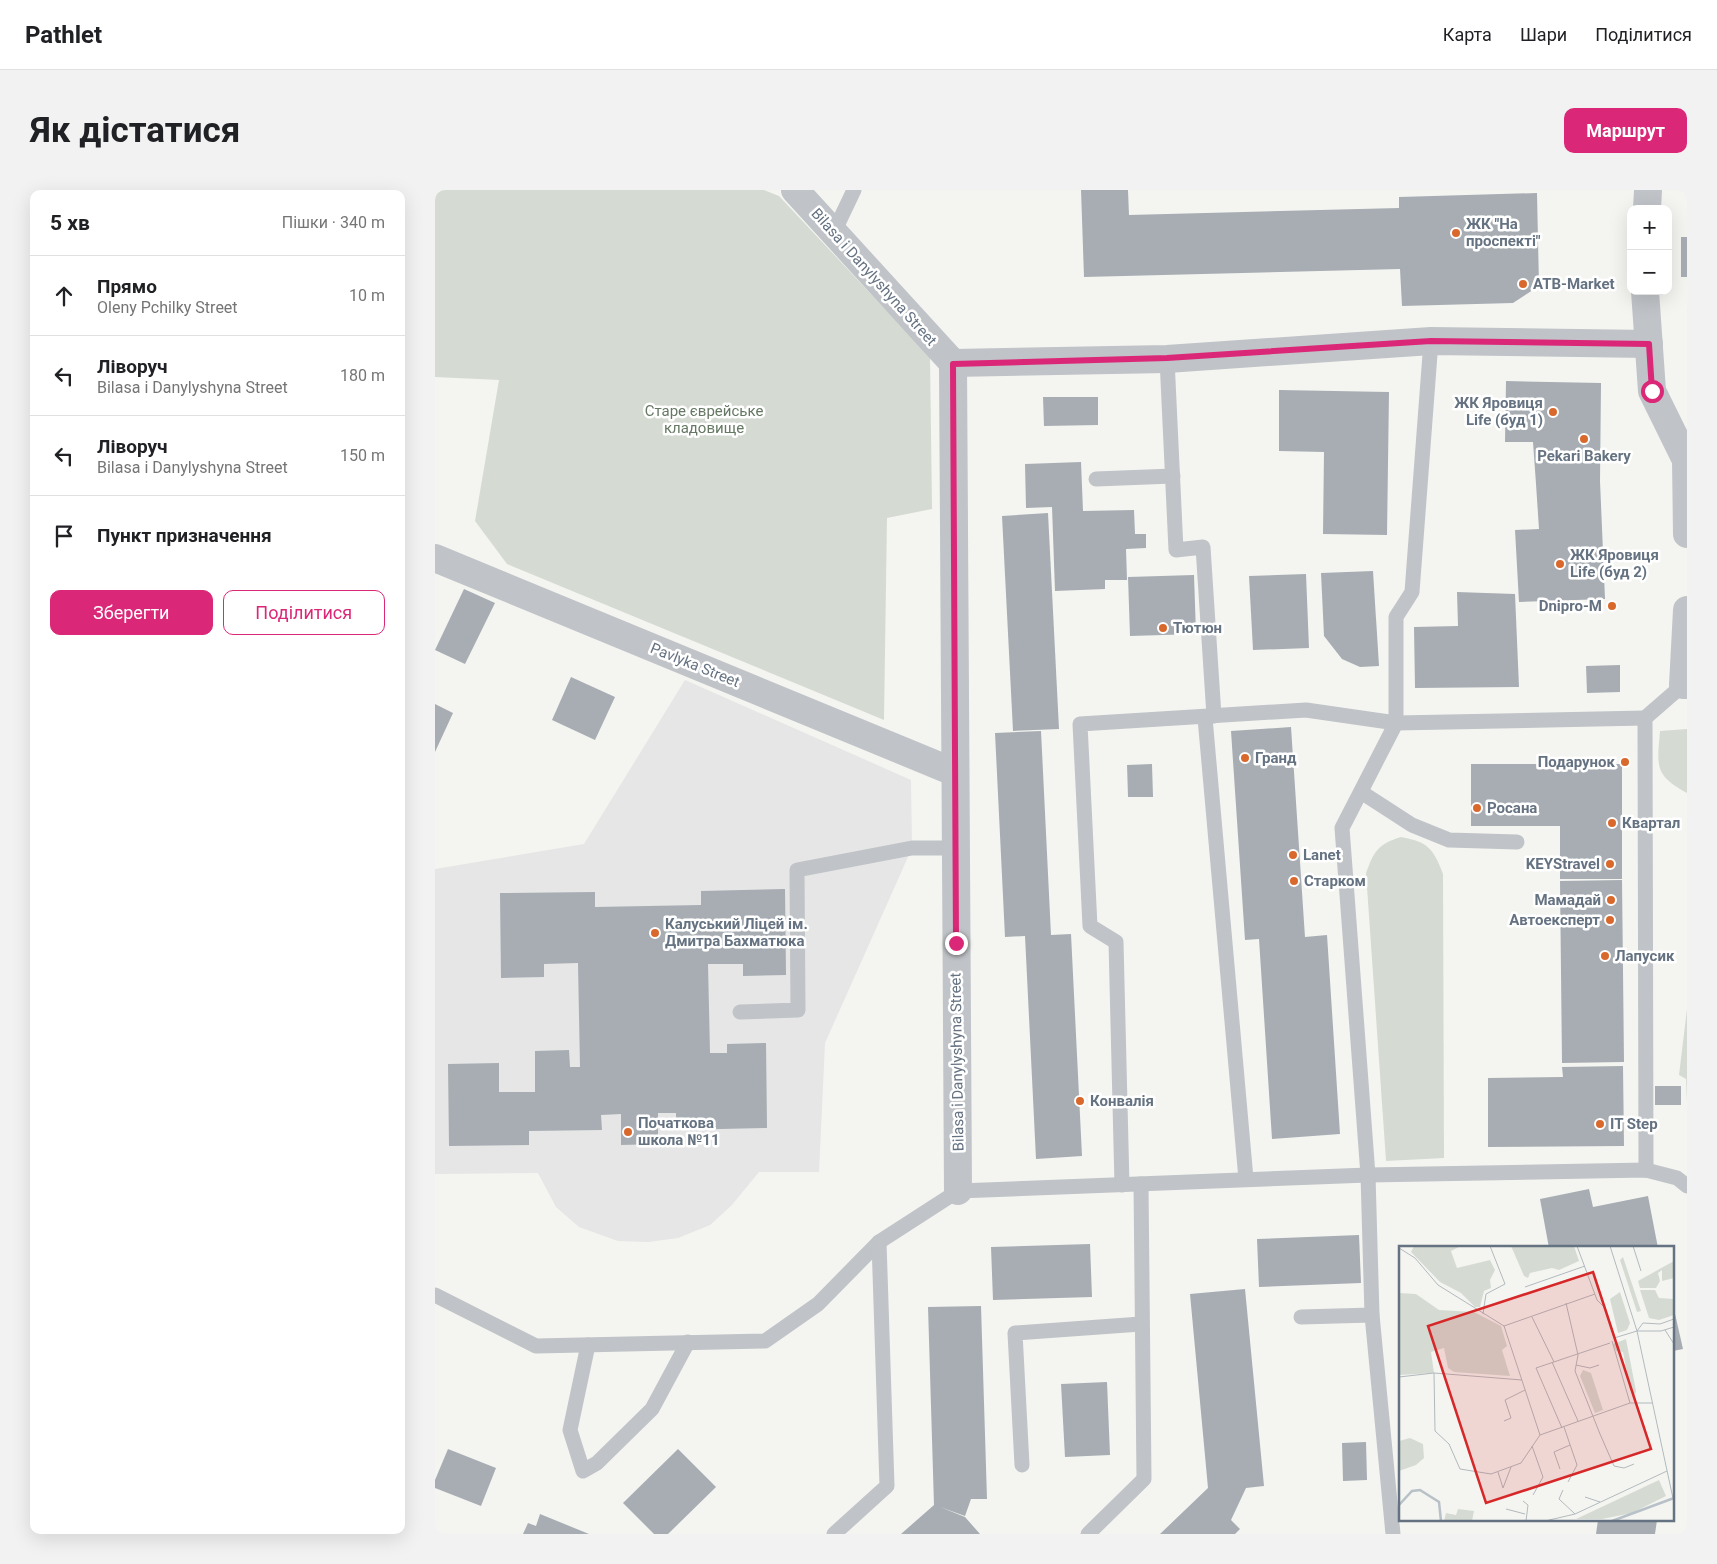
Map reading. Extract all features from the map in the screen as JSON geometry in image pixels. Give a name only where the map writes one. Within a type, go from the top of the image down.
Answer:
[{"type":"street","name":"Bilasa i Danylyshyna Street","points":[[795,190],[953,364],[958,1191]]},
{"type":"street","points":[[1647,205],[1648,190]]},
{"type":"street","points":[[1645,295],[1652,391],[1686,460],[1687,534]]},
{"type":"street","points":[[953,364],[1167,358],[1431,341],[1649,344]]},
{"type":"street","name":"Pavlyka Street","points":[[435,558],[954,772]]},
{"type":"street","points":[[1685,685],[1687,610]]},
{"type":"lane","points":[[834,232],[854,190]]},
{"type":"lane","points":[[1393,1534],[1372,1315],[1368,1175],[1342,828],[1397,723],[1396,617],[1412,592],[1431,341]]},
{"type":"lane","points":[[1167,358],[1176,550],[1203,547],[1209,717],[1245,1179]]},
{"type":"lane","points":[[1096,479],[1173,476]]},
{"type":"lane","points":[[1122,1185],[1116,942],[1090,926],[1080,724],[1306,710],[1397,723],[1645,718],[1685,685]]},
{"type":"lane","points":[[1645,718],[1646,1170]]},
{"type":"lane","points":[[1361,792],[1412,824],[1449,840],[1517,842]]},
{"type":"lane","points":[[740,1012],[799,1010],[797,870],[913,848],[955,848]]},
{"type":"lane","points":[[435,1296],[536,1346],[765,1341],[818,1304],[879,1242],[958,1191],[1368,1175],[1614,1173],[1646,1170],[1677,1178],[1687,1186]]},
{"type":"lane","points":[[1088,1534],[1144,1479],[1141,1184]]},
{"type":"lane","points":[[834,1534],[887,1486],[879,1242]]},
{"type":"lane","points":[[1301,1317],[1372,1315]]},
{"type":"lane","points":[[1022,1465],[1015,1333],[1141,1324]]},
{"type":"lane","points":[[588,1345],[570,1430],[583,1471],[597,1463],[652,1409],[688,1342]]},
{"type":"shaded area","name":"Калуський Ліцей ім. Дмитра Бахматюка","points":[[685,680],[911,780],[912,848],[825,1043],[819,1172],[759,1172],[731,1206],[710,1225],[678,1238],[648,1242],[618,1241],[579,1227],[556,1207],[538,1173],[435,1174],[435,869],[584,844]]},
{"type":"green space","name":"Старе єврейське кладовище","points":[[435,190],[764,190],[779,196],[930,357],[932,509],[887,518],[884,720],[507,564],[475,521],[499,380],[435,377]]},
{"type":"green space","points":[[1687,729],[1687,793],[1668,781],[1663,775],[1658,753],[1660,731]]},
{"type":"green space","points":[[1401,837],[1424,844],[1436,858],[1443,874],[1444,1158],[1386,1161],[1366,873],[1378,849],[1387,842]]},
{"type":"green space","points":[[1687,1009],[1687,1103],[1686,1079],[1679,1075]]},
{"type":"building","points":[[1081,190],[1128,190],[1129,215],[1399,208],[1399,197],[1537,193],[1539,286],[1513,303],[1402,306],[1400,269],[1084,277]]},
{"type":"building","points":[[1681,237],[1687,237],[1687,277],[1681,277]]},
{"type":"building","points":[[1506,381],[1601,383],[1600,481],[1605,599],[1519,602],[1515,530],[1539,529],[1533,442],[1505,442]]},
{"type":"building","points":[[1279,390],[1389,392],[1387,535],[1323,534],[1324,452],[1279,451]]},
{"type":"building","points":[[1043,397],[1098,397],[1098,425],[1044,426]]},
{"type":"building","points":[[1081,462],[1083,511],[1134,510],[1135,534],[1146,534],[1146,548],[1126,549],[1127,580],[1105,580],[1105,589],[1055,591],[1052,507],[1026,508],[1025,464]]},
{"type":"building","points":[[1048,513],[1059,729],[1013,731],[1002,516]]},
{"type":"building","points":[[1373,571],[1379,666],[1360,667],[1342,659],[1324,636],[1321,573]]},
{"type":"building","points":[[1306,574],[1309,648],[1253,650],[1249,576]]},
{"type":"building","points":[[1194,575],[1196,634],[1130,636],[1128,577]]},
{"type":"building","points":[[464,589],[495,603],[465,664],[435,650]]},
{"type":"building","points":[[1457,592],[1515,594],[1519,687],[1415,688],[1414,627],[1458,626]]},
{"type":"building","points":[[1620,665],[1620,692],[1587,693],[1586,666]]},
{"type":"building","points":[[571,677],[615,697],[595,740],[552,720]]},
{"type":"building","points":[[435,704],[453,713],[435,752]]},
{"type":"building","points":[[1291,727],[1305,937],[1327,935],[1340,1134],[1272,1139],[1259,939],[1245,940],[1231,731]]},
{"type":"building","points":[[1041,731],[1051,935],[1071,934],[1082,1156],[1036,1159],[1025,936],[1005,937],[995,733]]},
{"type":"building","points":[[1152,764],[1153,797],[1128,797],[1127,765]]},
{"type":"building","points":[[1471,764],[1622,764],[1622,879],[1560,879],[1560,826],[1471,826]]},
{"type":"building","points":[[1622,880],[1624,1062],[1562,1063],[1560,881]]},
{"type":"building","points":[[785,889],[786,975],[743,976],[743,964],[708,964],[710,1053],[727,1053],[727,1044],[766,1043],[767,1128],[676,1130],[676,1113],[658,1113],[658,1144],[621,1145],[621,1114],[601,1115],[602,1130],[529,1131],[529,1145],[449,1146],[448,1064],[499,1063],[499,1092],[535,1092],[535,1051],[569,1050],[570,1067],[580,1067],[578,963],[544,964],[544,977],[501,978],[500,893],[595,892],[595,907],[701,905],[701,891]]},
{"type":"building","points":[[1623,1066],[1624,1146],[1488,1147],[1488,1078],[1563,1077],[1562,1067]]},
{"type":"building","points":[[1655,1086],[1681,1086],[1681,1105],[1655,1105]]},
{"type":"building","points":[[1589,1189],[1593,1207],[1648,1196],[1658,1246],[1549,1246],[1540,1199]]},
{"type":"building","points":[[1359,1235],[1361,1283],[1259,1287],[1257,1239]]},
{"type":"building","points":[[1090,1244],[1092,1297],[993,1300],[991,1247]]},
{"type":"building","points":[[1245,1289],[1264,1486],[1246,1488],[1231,1520],[1240,1529],[1235,1534],[1160,1534],[1208,1488],[1190,1294]]},
{"type":"building","points":[[981,1306],[987,1499],[971,1499],[965,1516],[940,1507],[965,1517],[980,1534],[901,1534],[934,1505],[928,1307]]},
{"type":"building","points":[[1675,1314],[1683,1349],[1675,1351]]},
{"type":"building","points":[[1107,1382],[1110,1455],[1065,1457],[1061,1384]]},
{"type":"building","points":[[1366,1442],[1367,1480],[1343,1481],[1342,1443]]},
{"type":"building","points":[[448,1449],[496,1468],[481,1506],[435,1488],[435,1480]]},
{"type":"building","points":[[678,1449],[716,1487],[668,1534],[654,1534],[623,1503]]},
{"type":"building","points":[[540,1514],[589,1534],[523,1534],[528,1523],[536,1526]]},
{"type":"building","points":[[1598,1522],[1657,1522],[1655,1534],[1596,1534]]},
{"type":"place","name":"ЖК \"На проспекті\"","points":[[1456,233]]},
{"type":"place","name":"ATB-Market","points":[[1523,284]]},
{"type":"place","name":"ЖК Яровиця Life (буд 1)","points":[[1553,412]]},
{"type":"place","name":"Pekari Bakery","points":[[1584,439]]},
{"type":"place","name":"ЖК Яровиця Life (буд 2)","points":[[1560,564]]},
{"type":"place","name":"Dnipro-M","points":[[1612,606]]},
{"type":"place","name":"Тютюн","points":[[1163,628]]},
{"type":"place","name":"Гранд","points":[[1245,758]]},
{"type":"place","name":"Подарунок","points":[[1625,762]]},
{"type":"place","name":"Росана","points":[[1477,808]]},
{"type":"place","name":"Квартал","points":[[1612,823]]},
{"type":"place","name":"Lanet","points":[[1293,855]]},
{"type":"place","name":"KEYStravel","points":[[1610,864]]},
{"type":"place","name":"Старком","points":[[1294,881]]},
{"type":"place","name":"Мамадай","points":[[1611,900]]},
{"type":"place","name":"Автоексперт","points":[[1610,920]]},
{"type":"place","name":"Калуський Ліцей ім. Дмитра Бахматюка","points":[[655,933]]},
{"type":"place","name":"Лапусик","points":[[1605,956]]},
{"type":"place","name":"Конвалія","points":[[1080,1101]]},
{"type":"place","name":"IT Step","points":[[1600,1124]]},
{"type":"place","name":"Початкова школа №11","points":[[628,1132]]},
{"type":"route","points":[[956,943],[953,364],[1167,358],[1431,341],[1607,342],[1649,344],[1652,391]]}]
